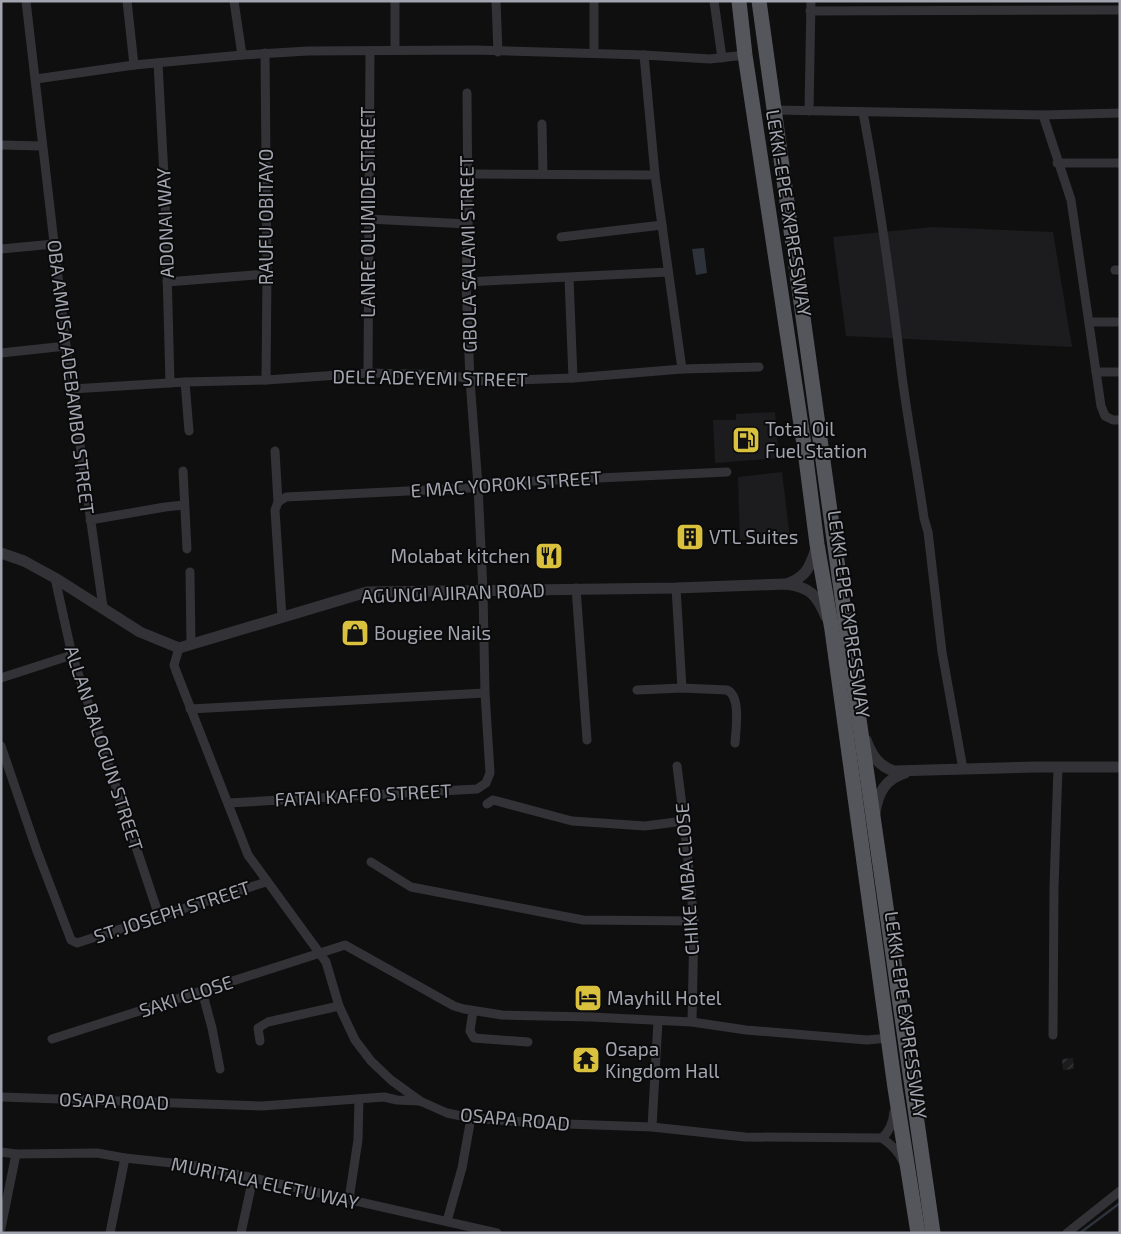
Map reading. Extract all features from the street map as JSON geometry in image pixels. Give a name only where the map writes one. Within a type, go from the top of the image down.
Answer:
[{"type":"highway","name":"LEKKI-EPE EXPRESSWAY","points":[[739,1],[745,55],[805,452],[817,544],[832,630],[918,1233]]},
{"type":"highway","points":[[754,1],[758,25],[764,39]]},
{"type":"highway","name":"LEKKI-EPE EXPRESSWAY","points":[[759,1],[933,1233]]},
{"type":"street","name":"OBA AMUSA ADEBAMBO STREET","points":[[26,1],[66,346],[103,607]]},
{"type":"street","points":[[128,1],[134,65]]},
{"type":"street","points":[[234,1],[242,55]]},
{"type":"street","points":[[395,1],[395,50]]},
{"type":"street","points":[[496,1],[498,52]]},
{"type":"street","points":[[594,1],[594,53]]},
{"type":"street","points":[[714,1],[722,58]]},
{"type":"street","points":[[809,111],[811,1]]},
{"type":"street","points":[[810,11],[1120,10]]},
{"type":"street","points":[[36,79],[134,65],[308,51],[395,50],[594,53],[710,59],[745,55]]},
{"type":"street","name":"LANRE OLUMIDE STREET","points":[[368,373],[370,51]]},
{"type":"street","name":"RAUFU OBITAYO","points":[[265,54],[266,380]]},
{"type":"street","points":[[644,55],[655,175],[682,369]]},
{"type":"street","name":"ADONAI WAY","points":[[158,63],[170,383]]},
{"type":"street","name":"GBOLA SALAMI STREET","points":[[467,93],[468,224],[466,282],[470,380],[478,486],[485,693],[490,773]]},
{"type":"street","points":[[774,110],[1042,115],[1120,114]]},
{"type":"street","points":[[863,112],[883,234],[924,518],[928,532],[942,652],[962,769]]},
{"type":"street","points":[[1042,115],[1071,200],[1096,372],[1105,416],[1113,420],[1120,420]]},
{"type":"street","points":[[542,124],[544,174]]},
{"type":"street","points":[[1,145],[42,146]]},
{"type":"street","points":[[1057,163],[1120,163]]},
{"type":"street","points":[[467,174],[655,175]]},
{"type":"street","points":[[368,219],[468,224]]},
{"type":"street","points":[[561,237],[662,225]]},
{"type":"street","points":[[1,249],[54,244]]},
{"type":"street","points":[[466,282],[668,272]]},
{"type":"street","points":[[167,282],[267,274]]},
{"type":"street","points":[[569,278],[573,378]]},
{"type":"street","points":[[1090,322],[1120,322]]},
{"type":"street","points":[[1,353],[66,346]]},
{"type":"street","name":"DELE ADEYEMI STREET","points":[[72,389],[368,373],[453,375],[470,380],[573,378],[682,369],[758,368]]},
{"type":"street","points":[[1096,372],[1120,372]]},
{"type":"street","points":[[185,382],[189,432]]},
{"type":"street","points":[[275,451],[282,500],[275,510],[282,617]]},
{"type":"street","points":[[183,471],[187,549]]},
{"type":"street","name":"E MAC YOROKI STREET","points":[[282,500],[470,488],[491,483],[726,472]]},
{"type":"street","points":[[90,520],[184,505]]},
{"type":"street","points":[[786,584],[798,579],[806,572],[811,564],[817,544]]},
{"type":"street","points":[[1,553],[24,561],[55,578],[140,632],[179,648],[174,665],[248,855],[326,962],[339,1006],[354,1040],[371,1061],[391,1080],[420,1101]]},
{"type":"street","points":[[190,572],[191,644]]},
{"type":"street","name":"ALLAN BALOGUN STREET","points":[[55,578],[72,656],[159,916]]},
{"type":"street","points":[[786,584],[801,586],[815,596],[832,630]]},
{"type":"street","name":"AGUNGI AJIRAN ROAD","points":[[179,648],[366,592],[676,588],[786,584]]},
{"type":"street","points":[[576,588],[587,740]]},
{"type":"street","points":[[676,588],[682,688]]},
{"type":"street","points":[[1,678],[72,656]]},
{"type":"street","points":[[637,690],[682,688],[727,690],[732,692],[735,697],[736,709],[735,743]]},
{"type":"street","points":[[190,709],[485,693]]},
{"type":"street","points":[[859,719],[869,748],[881,766],[888,769],[907,772],[962,769],[1120,767]]},
{"type":"street","points":[[1,746],[11,775],[1,778]]},
{"type":"street","name":"CHIKE MBA CLOSE","points":[[677,766],[694,921],[692,1022]]},
{"type":"street","points":[[1053,1035],[1054,888],[1058,767]]},
{"type":"street","points":[[875,830],[875,812],[881,790],[891,778],[907,772]]},
{"type":"street","name":"FATAI KAFFO STREET","points":[[228,803],[478,789],[486,783],[490,773]]},
{"type":"street","name":"ST. JOSEPH STREET","points":[[11,775],[68,934],[71,940],[77,943],[266,882]]},
{"type":"street","points":[[487,804],[493,800],[572,821],[645,826],[684,821]]},
{"type":"street","points":[[371,862],[411,887],[583,920],[694,921]]},
{"type":"street","name":"SAKI CLOSE","points":[[52,1039],[345,945],[454,1006],[473,1011],[502,1015],[692,1022],[746,1030],[867,1040],[889,1038]]},
{"type":"street","points":[[202,991],[220,1069]]},
{"type":"street","points":[[260,1041],[258,1028],[268,1022],[339,1006]]},
{"type":"street","points":[[473,1011],[470,1030],[474,1038],[528,1042]]},
{"type":"street","points":[[652,1127],[658,1021]]},
{"type":"street","points":[[384,1098],[391,1080]]},
{"type":"street","points":[[896,1088],[893,1121],[889,1130],[882,1138],[893,1146],[900,1155],[911,1180]]},
{"type":"street","name":"OSAPA ROAD","points":[[1,1097],[262,1106],[384,1098],[420,1101],[447,1113],[471,1118],[539,1123],[652,1127],[746,1137],[882,1138]]},
{"type":"street","points":[[349,1199],[358,1140],[359,1099]]},
{"type":"street","points":[[447,1222],[462,1168],[471,1118]]},
{"type":"street","name":"MURITALA ELETU WAY","points":[[1,1152],[16,1154],[97,1153],[200,1166],[497,1233]]},
{"type":"street","points":[[1,1228],[16,1154]]},
{"type":"street","points":[[110,1233],[125,1158]]},
{"type":"street","points":[[241,1233],[253,1178]]},
{"type":"street","points":[[1067,1233],[1120,1191]]},
{"type":"shaded area","points":[[933,227],[1053,232],[1072,347],[846,336],[833,237]]},
{"type":"shaded area","points":[[704,248],[707,273],[696,275],[692,249]]},
{"type":"shaded area","name":"Total Oil Fuel Station","points":[[775,412],[779,458],[715,463],[713,420],[736,420],[736,414]]},
{"type":"shaded area","points":[[782,472],[790,538],[740,540],[738,477]]},
{"type":"shaded area","points":[[1073,1058],[1074,1069],[1063,1070],[1062,1059]]},
{"type":"waterway","points":[[1080,1233],[1120,1203]]},
{"type":"place","name":"Total Oil Fuel Station","points":[[746,440]]},
{"type":"place","name":"VTL Suites","points":[[690,537]]},
{"type":"place","name":"Molabat kitchen","points":[[549,556]]},
{"type":"place","name":"Bougiee Nails","points":[[355,633]]},
{"type":"place","name":"Mayhill Hotel","points":[[588,998]]},
{"type":"place","name":"Osapa Kingdom Hall","points":[[586,1060]]}]
